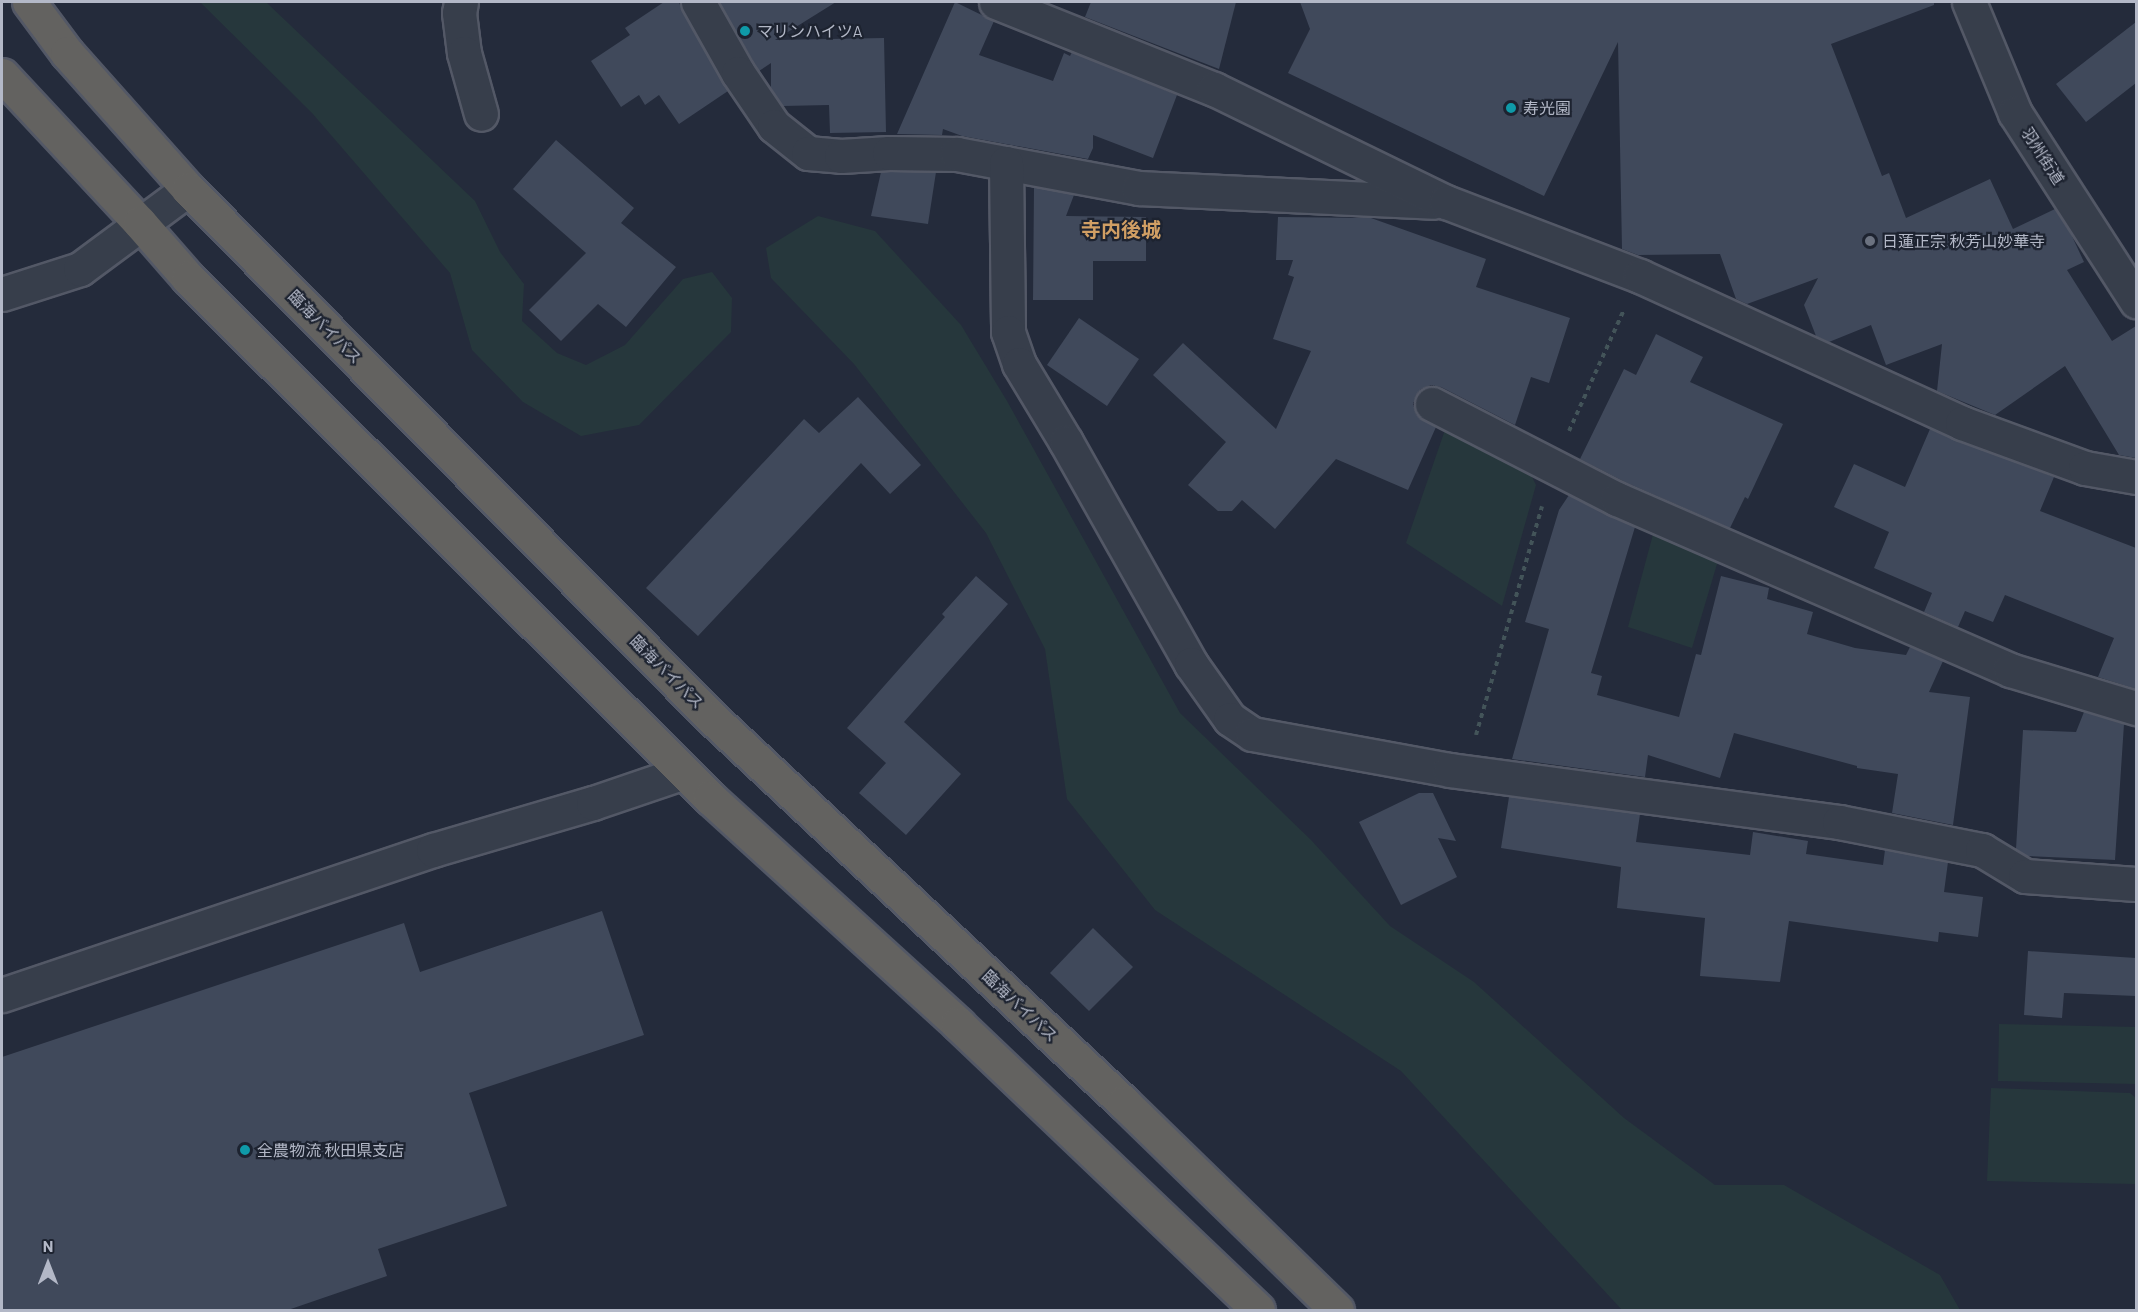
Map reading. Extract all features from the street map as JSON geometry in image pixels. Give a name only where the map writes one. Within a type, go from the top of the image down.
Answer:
[{"type":"highway","name":"臨海バイパス","points":[[29,2],[67,53],[188,189],[713,719],[1124,1103],[1337,1311]]},
{"type":"highway","points":[[2,75],[140,223],[188,279],[684,772],[958,1024],[1258,1311]]},
{"type":"street","points":[[461,2],[459,12],[464,52],[481,114]]},
{"type":"street","points":[[698,2],[738,72],[774,126],[808,153],[841,156],[889,153],[957,154],[1138,188],[1446,202]]},
{"type":"street","points":[[996,2],[1214,89],[1446,202],[1640,276],[1962,423],[2085,468],[2136,477]]},
{"type":"street","name":"羽州街道","points":[[1969,2],[2015,113],[2136,301]]},
{"type":"street","points":[[1006,163],[1008,332],[1019,364],[1066,442],[1191,664],[1230,719],[1252,734],[1466,772],[1839,822],[1982,850],[2025,876],[2136,884]]},
{"type":"street","points":[[2,294],[80,269],[188,189]]},
{"type":"street","points":[[1432,404],[1617,499],[2010,670],[2136,708]]},
{"type":"street","points":[[2,994],[433,850],[593,803],[684,772]]},
{"type":"path","points":[[1466,772],[1553,466],[1640,276]]},
{"type":"shaded area","points":[[200,2],[266,2],[475,201],[500,252],[524,284],[522,321],[557,353],[586,365],[625,345],[683,279],[712,272],[732,298],[731,332],[639,425],[581,436],[523,402],[472,350],[450,273],[312,113]]},
{"type":"shaded area","points":[[818,216],[875,231],[961,325],[1007,401],[1180,713],[1311,840],[1390,926],[1474,982],[1624,1118],[1715,1185],[1784,1185],[1940,1275],[1960,1310],[1622,1310],[1401,1071],[1155,910],[1067,799],[1045,649],[986,533],[854,364],[771,278],[766,248]]},
{"type":"shaded area","points":[[1446,427],[1524,461],[1536,485],[1502,606],[1406,543]]},
{"type":"shaded area","points":[[1655,527],[1720,554],[1692,648],[1628,627]]},
{"type":"shaded area","points":[[1999,1024],[2136,1027],[2136,1084],[1998,1081]]},
{"type":"shaded area","points":[[1991,1088],[2130,1093],[2136,1098],[2136,1184],[1987,1181]]},
{"type":"building","points":[[664,2],[679,2],[728,91],[679,124],[659,95],[645,105],[639,95],[621,107],[591,61],[630,35],[625,28]]},
{"type":"building","points":[[719,2],[836,2],[775,40],[884,38],[886,132],[830,133],[829,105],[783,106],[771,88],[771,63],[759,71]]},
{"type":"building","points":[[955,2],[994,21],[979,55],[1053,81],[1064,53],[1070,56],[1072,52],[1177,95],[1153,158],[1093,135],[1093,148],[1088,159],[962,136],[943,129],[942,135],[897,134]]},
{"type":"building","points":[[1091,2],[1236,2],[1219,69],[1085,17]]},
{"type":"building","points":[[1300,2],[1934,2],[1934,5],[1831,44],[1882,176],[1889,173],[1906,218],[1990,179],[2013,229],[2055,209],[2071,234],[2084,262],[2067,270],[2112,341],[2136,326],[2136,458],[2119,455],[2065,366],[1995,415],[1937,391],[1942,344],[1886,365],[1871,325],[1829,342],[1816,336],[1804,305],[1818,278],[1747,304],[1736,299],[1720,254],[1638,255],[1622,249],[1618,42],[1544,196],[1288,73],[1310,29]]},
{"type":"building","points":[[2136,22],[2136,83],[2086,122],[2056,84]]},
{"type":"building","points":[[556,140],[634,208],[621,223],[676,267],[626,327],[598,304],[561,341],[529,310],[586,253],[513,189]]},
{"type":"building","points":[[881,172],[936,172],[928,224],[871,216]]},
{"type":"building","points":[[1034,187],[1074,195],[1066,216],[1146,217],[1146,261],[1093,261],[1093,300],[1033,300]]},
{"type":"building","points":[[1278,217],[1371,218],[1486,259],[1476,287],[1570,318],[1549,383],[1531,377],[1515,425],[1441,387],[1431,385],[1421,389],[1413,404],[1416,414],[1436,427],[1408,490],[1336,459],[1275,529],[1242,500],[1232,511],[1218,511],[1188,485],[1226,442],[1153,375],[1183,343],[1276,429],[1311,351],[1273,339],[1294,277],[1288,275],[1293,260],[1276,260]]},
{"type":"building","points":[[1079,318],[1139,359],[1107,406],[1047,365]]},
{"type":"building","points":[[1656,334],[1703,357],[1690,382],[1783,424],[1748,499],[1745,497],[1730,528],[1625,482],[1580,459],[1624,369],[1636,375]]},
{"type":"building","points":[[858,397],[921,465],[890,494],[861,463],[698,636],[646,588],[804,419],[819,433]]},
{"type":"building","points":[[1930,429],[2054,477],[2040,511],[2136,548],[2136,689],[2098,677],[2114,638],[2005,595],[1993,622],[1965,611],[1958,627],[1924,612],[1932,593],[1874,568],[1889,532],[1834,507],[1854,464],[1905,487]]},
{"type":"building","points":[[1569,495],[1635,527],[1591,673],[1602,676],[1597,695],[1679,717],[1696,654],[1701,655],[1721,576],[1769,588],[1767,599],[1813,612],[1807,634],[1855,648],[1906,655],[1910,647],[1943,661],[1929,692],[1970,697],[1953,825],[1892,813],[1898,774],[1857,768],[1857,766],[1734,733],[1720,778],[1648,755],[1645,777],[1512,759],[1549,629],[1525,622],[1559,510]]},
{"type":"building","points":[[976,576],[1008,604],[904,722],[961,774],[906,835],[859,793],[886,763],[847,728],[945,617],[942,614]]},
{"type":"building","points":[[2084,712],[2124,724],[2115,860],[2027,856],[2016,849],[2023,730],[2076,732]]},
{"type":"building","points":[[1419,793],[1433,793],[1456,841],[1438,838],[1457,877],[1401,905],[1359,822]]},
{"type":"building","points":[[1509,797],[1640,814],[1636,842],[1750,855],[1753,832],[1808,841],[1806,854],[1883,865],[1885,850],[1948,862],[1944,892],[1983,897],[1978,937],[1939,932],[1938,942],[1789,921],[1780,982],[1700,976],[1705,918],[1617,908],[1621,867],[1501,848]]},
{"type":"building","name":"全農物流 秋田県支店","points":[[602,911],[644,1035],[469,1093],[507,1206],[378,1249],[387,1276],[285,1311],[2,1311],[2,1057],[404,923],[420,972]]},
{"type":"building","points":[[1093,928],[1133,967],[1089,1011],[1050,973]]},
{"type":"building","points":[[2028,951],[2136,958],[2136,996],[2064,993],[2062,1018],[2024,1015]]},
{"type":"place","name":"マリンハイツA","points":[[745,31]]},
{"type":"place","name":"寿光園","points":[[1511,108]]},
{"type":"place","name":"日蓮正宗 秋芳山妙華寺","points":[[1870,241]]},
{"type":"place","name":"全農物流 秋田県支店","points":[[245,1150]]},
{"type":"district","name":"寺内後城","points":[[1121,229]]}]
